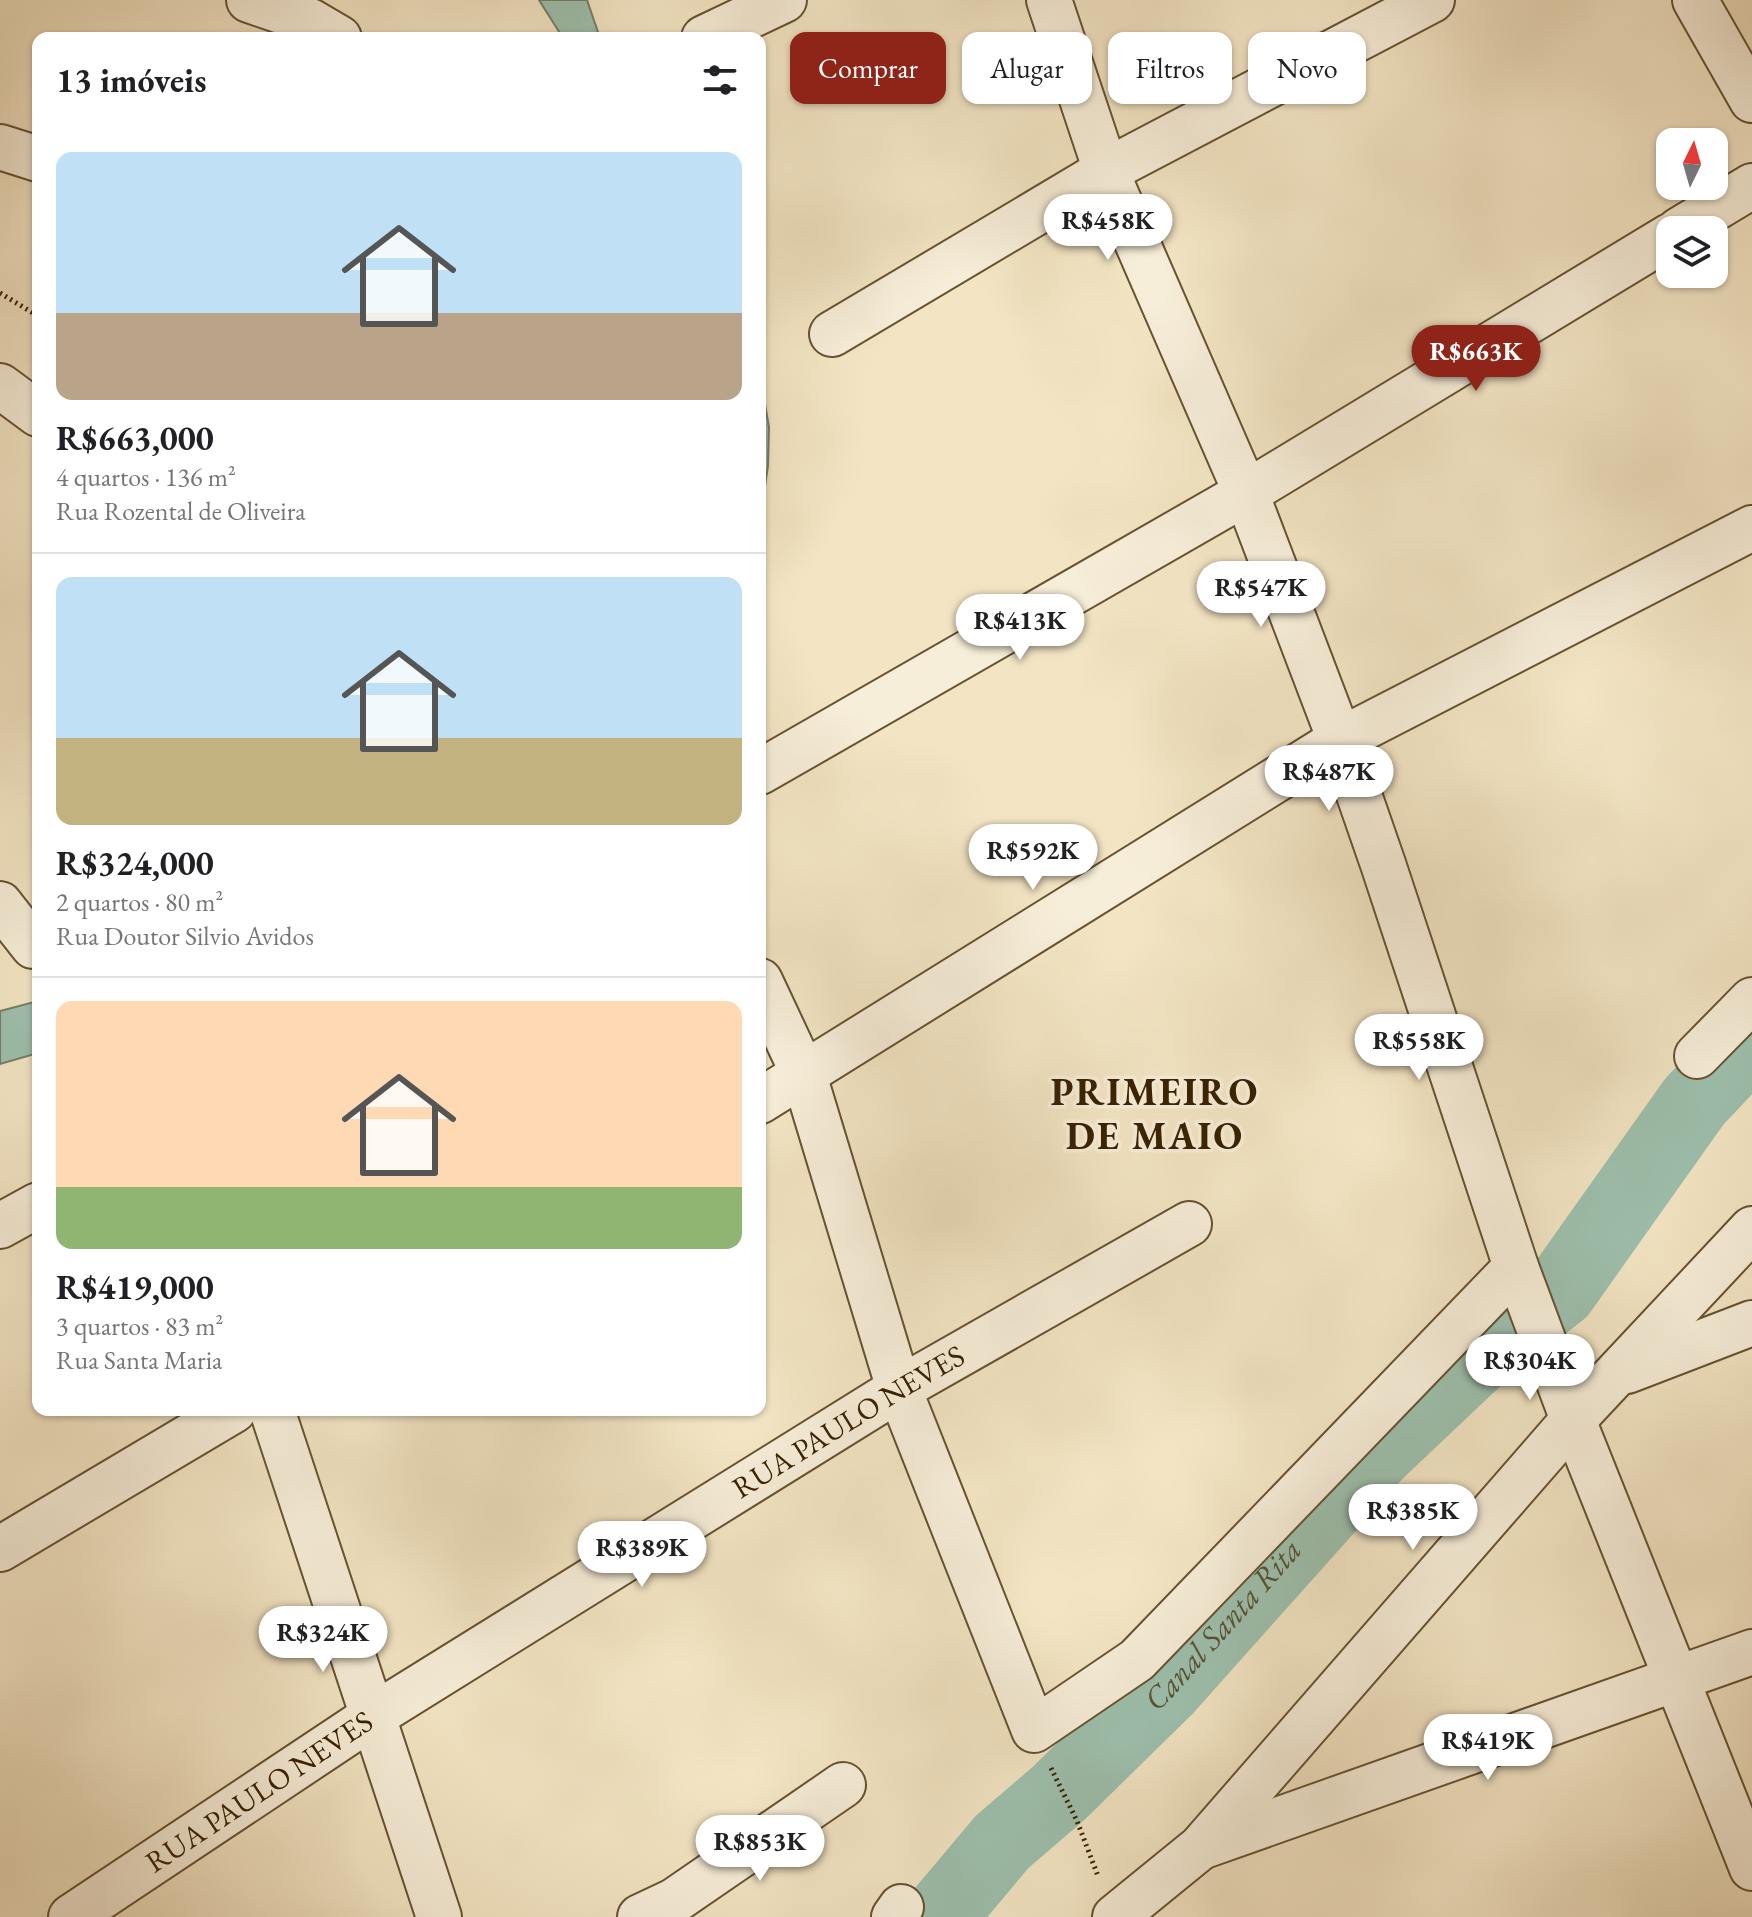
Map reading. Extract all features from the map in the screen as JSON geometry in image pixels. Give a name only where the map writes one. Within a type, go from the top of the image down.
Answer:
[{"type":"street","points":[[249,0],[310,21],[329,32]]},
{"type":"street","points":[[717,32],[784,0]]},
{"type":"street","points":[[1049,0],[1106,171],[1246,493],[1340,740],[1517,1272],[1752,1868]]},
{"type":"street","points":[[832,334],[1106,171],[1432,0]]},
{"type":"street","points":[[1695,0],[1752,100]]},
{"type":"street","points":[[0,147],[32,157]]},
{"type":"street","points":[[1702,216],[1752,186]]},
{"type":"street","points":[[766,769],[1246,493],[1656,244]]},
{"type":"street","points":[[0,386],[32,410]]},
{"type":"street","points":[[766,1097],[1340,740],[1752,528]]},
{"type":"street","points":[[0,904],[32,945]]},
{"type":"street","points":[[766,994],[804,1075],[899,1389],[1040,1744],[1137,1660],[1517,1272]]},
{"type":"street","points":[[1697,1056],[1752,1000]]},
{"type":"street","points":[[0,1226],[32,1208]]},
{"type":"street","name":"RUA PAULO NEVES","points":[[71,1917],[373,1716],[899,1389],[1189,1224]]},
{"type":"street","points":[[1201,1847],[1573,1420],[1752,1229]]},
{"type":"street","points":[[1616,1375],[1752,1323]]},
{"type":"street","points":[[0,1549],[224,1416]]},
{"type":"street","points":[[274,1416],[439,1917]]},
{"type":"street","points":[[1109,1903],[1201,1847],[1752,1652]]},
{"type":"street","points":[[640,1917],[674,1901],[843,1785]]},
{"type":"path","points":[[0,293],[32,312]]},
{"type":"path","points":[[1040,1744],[1077,1821],[1109,1903]]},
{"type":"shaded area","points":[[539,0],[587,0],[598,32],[559,32]]},
{"type":"shaded area","points":[[766,410],[769,427],[766,479]]},
{"type":"shaded area","points":[[32,1003],[32,1055],[0,1064],[0,1011]]},
{"type":"waterway","name":"Canal Santa Rita","points":[[939,1917],[1002,1842],[1059,1793],[1166,1688],[1375,1454],[1487,1348],[1560,1291],[1694,1102],[1752,1040]]},
{"type":"district","name":"PRIMEIRO DE MAIO","points":[[1155,1114]]}]
